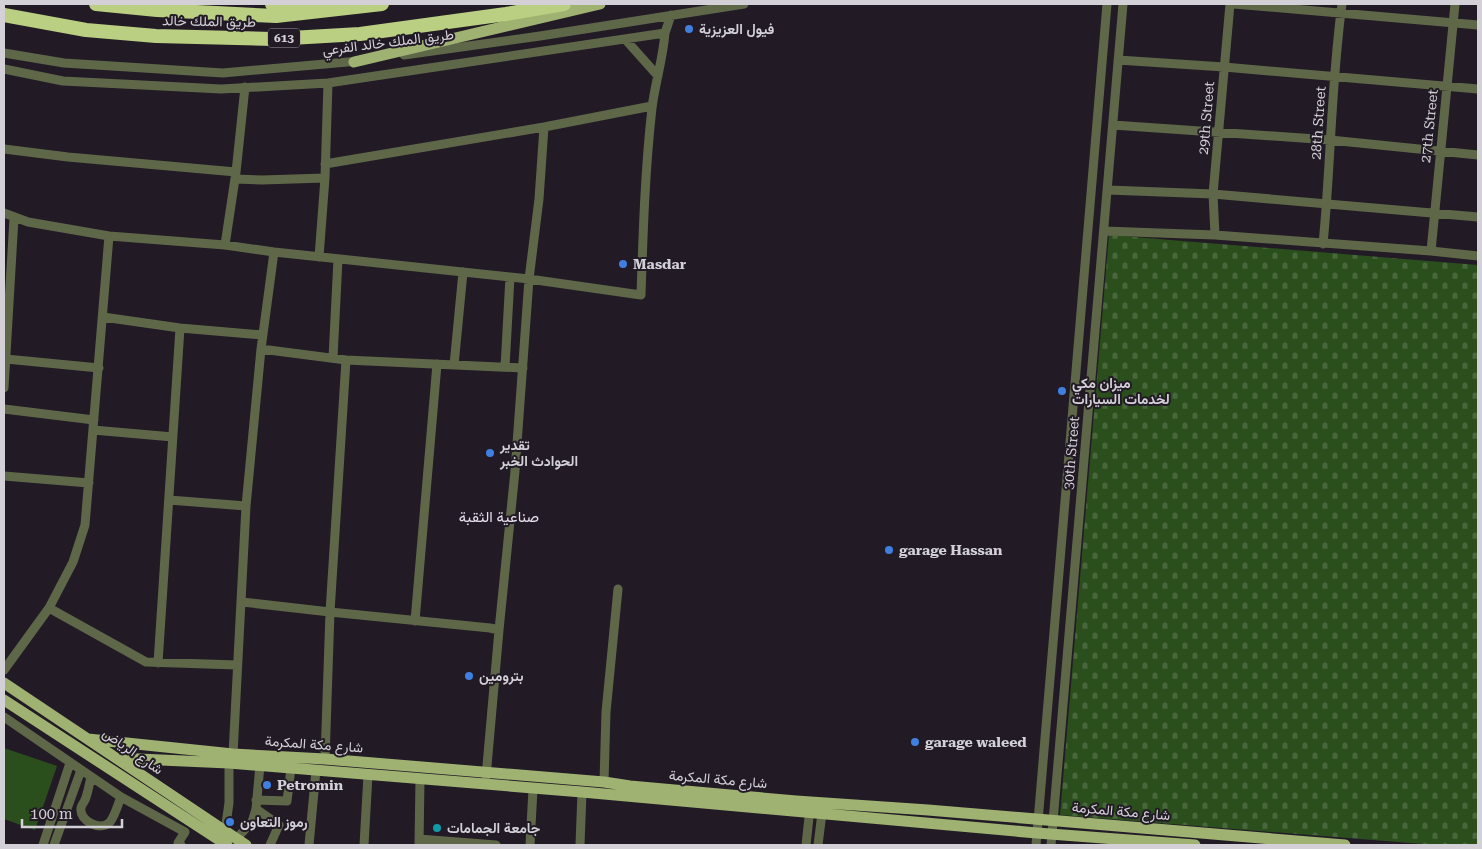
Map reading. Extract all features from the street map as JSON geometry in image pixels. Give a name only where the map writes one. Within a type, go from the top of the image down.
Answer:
[{"type":"highway","name":"طريق الملك خالد","points":[[96,4],[157,10],[276,16],[382,4]]},
{"type":"highway","points":[[272,4],[355,7]]},
{"type":"highway","name":"طريق الملك خالد","points":[[4,15],[86,30],[156,36],[273,39],[360,34],[564,4]]},
{"type":"main road","points":[[354,62],[600,4]]},
{"type":"main road","name":"شارع الرياض","points":[[4,683],[141,775],[182,809],[225,830],[236,843]]},
{"type":"main road","name":"شارع الرياض","points":[[4,700],[98,762],[182,809],[236,843]]},
{"type":"main road","name":"شارع مكة المكرمة","points":[[88,738],[231,758],[260,765],[486,785],[810,808],[1053,820],[1345,845]]},
{"type":"main road","name":"شارع مكة المكرمة","points":[[116,758],[325,759],[487,772],[604,782],[810,808],[822,813],[1037,833],[1051,840],[1195,845]]},
{"type":"main road","points":[[141,775],[141,766],[144,759]]},
{"type":"main road","points":[[364,774],[362,769],[374,764]]},
{"type":"street","name":"طريق الملك خالد الفرعي","points":[[4,53],[64,63],[223,73],[354,62],[540,36],[744,4]]},
{"type":"street","name":"30th Street","points":[[1036,845],[1107,4]]},
{"type":"street","name":"30th Street","points":[[1051,840],[1124,4]]},
{"type":"street","name":"29th Street","points":[[1215,235],[1212,194],[1230,4]]},
{"type":"street","points":[[1234,4],[1342,8],[1478,25]]},
{"type":"street","name":"27th Street","points":[[1431,251],[1455,4]]},
{"type":"street","name":"28th Street","points":[[1323,244],[1342,8]]},
{"type":"street","points":[[4,213],[28,222],[109,236],[225,245],[510,277],[640,295],[652,106],[664,50],[665,34],[671,15]]},
{"type":"street","points":[[4,69],[63,81],[221,89],[328,83],[665,34]]},
{"type":"street","points":[[626,39],[658,76]]},
{"type":"street","points":[[1118,60],[1224,67],[1478,89]]},
{"type":"street","points":[[319,257],[325,178],[328,83]]},
{"type":"street","points":[[225,245],[245,87]]},
{"type":"street","points":[[325,164],[544,127],[652,106]]},
{"type":"street","points":[[1113,125],[1330,140],[1478,155]]},
{"type":"street","points":[[486,785],[515,471],[529,280],[539,199],[544,127]]},
{"type":"street","points":[[4,149],[262,180],[325,178]]},
{"type":"street","points":[[1108,190],[1212,194],[1478,217]]},
{"type":"street","points":[[4,388],[6,300],[14,218]]},
{"type":"street","points":[[1104,231],[1215,235],[1478,256]]},
{"type":"street","points":[[4,670],[49,608],[73,562],[85,525],[109,236]]},
{"type":"street","points":[[225,830],[229,802],[242,602],[246,506],[261,349],[274,252]]},
{"type":"street","points":[[333,358],[338,259]]},
{"type":"street","points":[[454,365],[463,272]]},
{"type":"street","points":[[504,368],[510,277]]},
{"type":"street","points":[[103,317],[180,328],[263,335]]},
{"type":"street","points":[[158,663],[180,328]]},
{"type":"street","points":[[261,349],[346,360],[523,368]]},
{"type":"street","points":[[6,359],[99,368]]},
{"type":"street","points":[[325,759],[330,612],[346,360]]},
{"type":"street","points":[[415,621],[437,364]]},
{"type":"street","points":[[4,410],[94,420]]},
{"type":"street","points":[[93,430],[173,437]]},
{"type":"street","points":[[4,476],[89,483]]},
{"type":"street","points":[[169,500],[246,506]]},
{"type":"street","points":[[604,782],[606,712],[618,589]]},
{"type":"street","points":[[242,602],[499,630]]},
{"type":"street","points":[[49,608],[146,662],[237,665]]},
{"type":"street","points":[[4,718],[121,797],[185,832],[178,843],[181,845]]},
{"type":"street","points":[[43,845],[70,763]]},
{"type":"street","points":[[236,843],[252,822],[260,765]]},
{"type":"street","points":[[256,804],[287,801],[290,768]]},
{"type":"street","points":[[54,845],[81,770]]},
{"type":"street","points":[[309,845],[316,770]]},
{"type":"street","points":[[364,774],[364,845]]},
{"type":"street","points":[[91,777],[85,800],[81,807],[82,815],[87,822],[104,826],[110,823],[121,797]]},
{"type":"street","points":[[420,779],[419,842],[496,845]]},
{"type":"street","points":[[530,845],[533,789]]},
{"type":"street","points":[[580,845],[582,792]]},
{"type":"street","points":[[256,804],[279,825],[270,845]]},
{"type":"street","points":[[806,845],[810,808]]},
{"type":"street","points":[[818,845],[822,813]]},
{"type":"green space","points":[[1109,235],[1478,265],[1478,845],[1436,845],[1060,815]]},
{"type":"green space","points":[[4,748],[57,766],[35,830],[4,819]]},
{"type":"place","name":"فيول العزيزية","points":[[689,29]]},
{"type":"place","name":"Masdar","points":[[623,264]]},
{"type":"place","name":"ميزان مكي لخدمات السيارات","points":[[1062,391]]},
{"type":"place","name":"تقدير الحوادث الخبر","points":[[490,453]]},
{"type":"place","name":"garage Hassan","points":[[889,550]]},
{"type":"place","name":"بترومين","points":[[469,676]]},
{"type":"place","name":"garage waleed","points":[[915,742]]},
{"type":"place","name":"Petromin","points":[[267,785]]},
{"type":"place","name":"رموز التعاون","points":[[230,822]]},
{"type":"place","name":"جامعة الجمامات","points":[[437,828]]},
{"type":"district","name":"صناعية الثقبة","points":[[499,517]]}]
